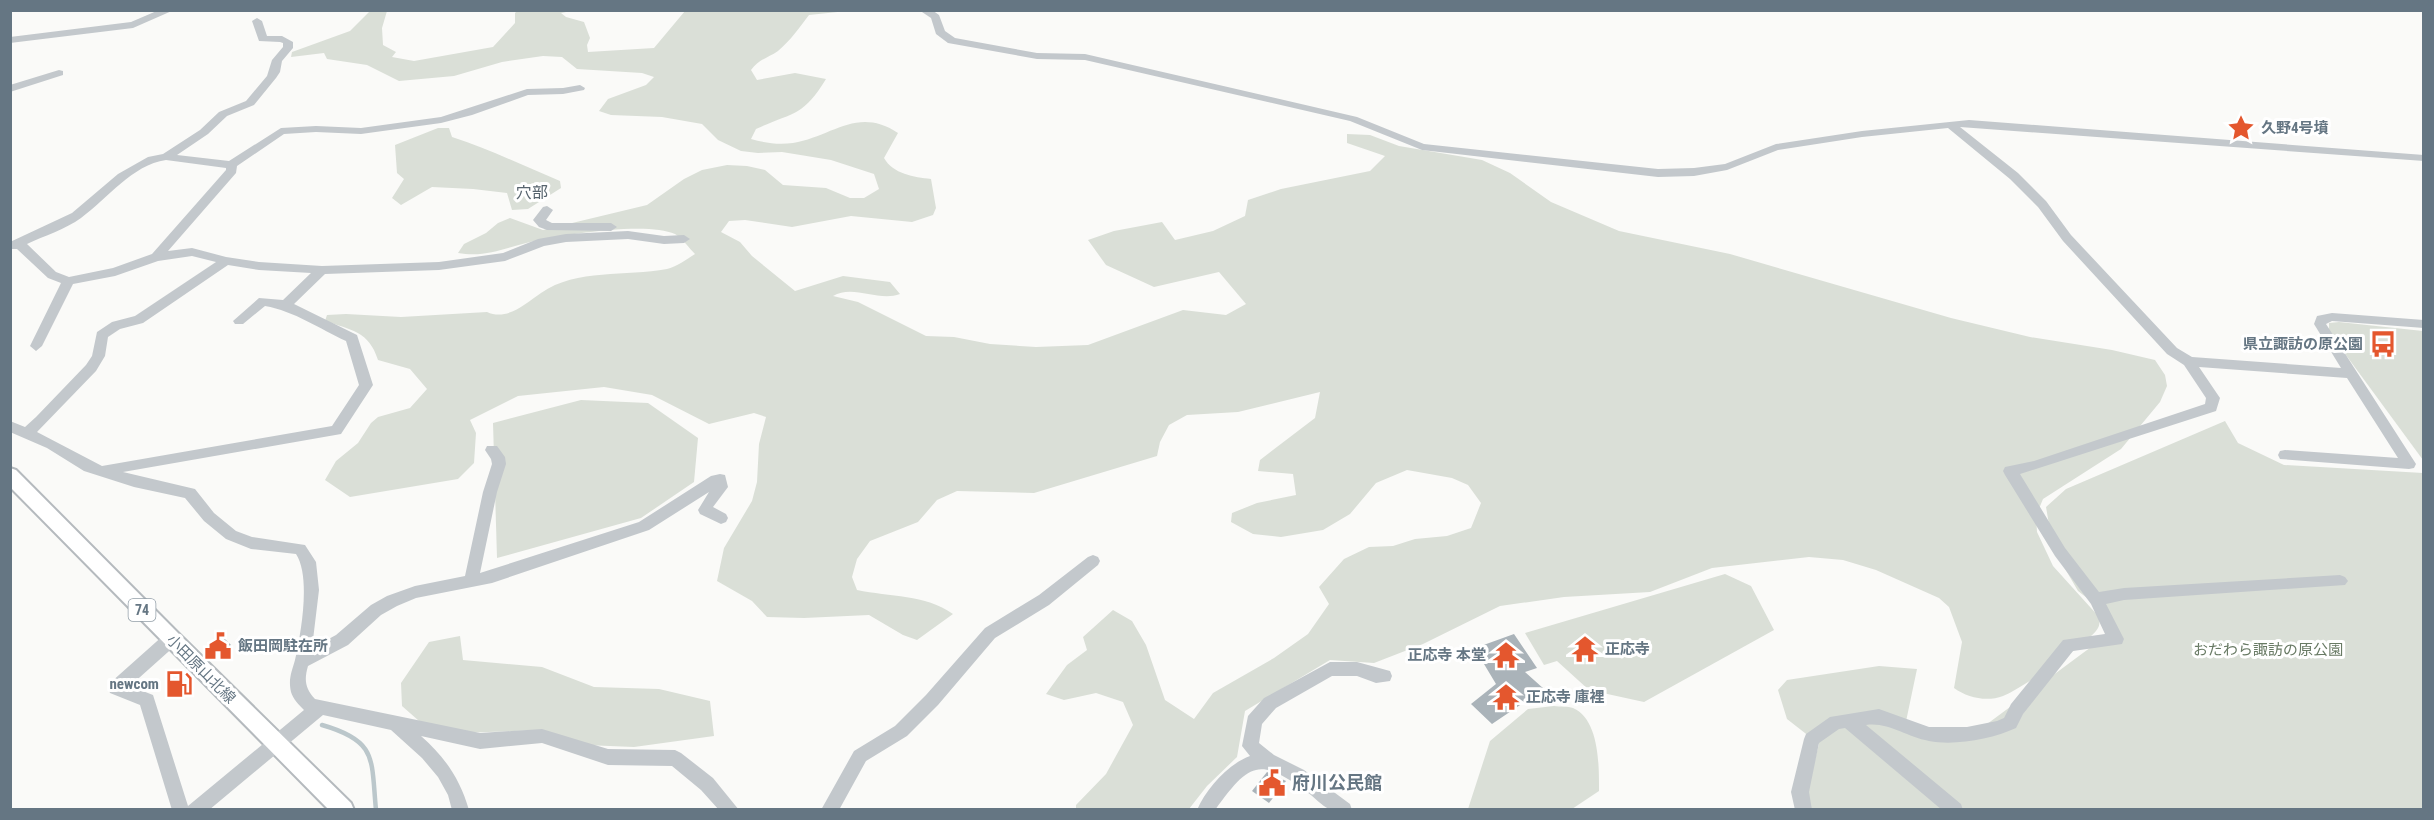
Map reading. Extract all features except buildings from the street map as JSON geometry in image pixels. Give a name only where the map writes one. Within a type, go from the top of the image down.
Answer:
[{"type":"main road","name":"小田原山北線","points":[[10,475],[344,810]]},
{"type":"street","points":[[10,40],[126,26],[143,22],[169,10]]},
{"type":"street","points":[[924,10],[936,17],[942,36],[952,41],[1037,56],[1085,57],[1353,119],[1412,144],[1446,151],[1658,173],[1694,172],[1727,167],[1776,147],[1862,134],[1969,123],[2424,158]]},
{"type":"street","points":[[166,157],[204,132],[223,114],[250,103],[275,72],[277,60],[288,48],[288,42],[282,39],[263,39],[256,21]]},
{"type":"street","points":[[10,89],[59,73]]},
{"type":"street","points":[[580,88],[527,92],[441,120],[361,131],[316,129],[281,131],[231,165],[166,157],[153,159],[129,171],[76,216],[15,246],[52,275],[68,281],[115,272],[156,257],[192,252],[226,261],[322,270],[440,266],[505,257],[542,242],[566,238],[624,235],[664,240],[684,239]]},
{"type":"street","points":[[1804,810],[1800,792],[1812,739],[1836,722],[1879,716],[1929,734],[1967,734],[1999,728],[2010,723],[2017,709],[2069,645],[2116,639],[2096,599],[2060,552],[2010,471],[2034,466],[2211,407],[2213,398],[2189,362],[2172,351],[2067,238],[2035,197],[2014,176],[1951,124]]},
{"type":"street","points":[[156,257],[232,171],[231,165]]},
{"type":"street","points":[[547,210],[541,214],[539,220],[551,227],[620,227],[625,230],[624,235]]},
{"type":"street","points":[[27,432],[41,421],[91,368],[98,356],[102,335],[123,322],[139,320],[226,261]]},
{"type":"street","points":[[286,305],[322,270]]},
{"type":"street","points":[[36,346],[68,281]]},
{"type":"street","points":[[99,471],[336,430],[366,386],[352,338],[286,305],[263,301],[240,321]]},
{"type":"street","points":[[2285,455],[2409,464],[2349,374],[2320,324],[2321,319],[2364,318],[2424,324]]},
{"type":"street","points":[[2189,362],[2349,374]]},
{"type":"street","points":[[10,426],[27,432],[99,471],[190,493],[209,517],[231,535],[251,543],[300,549],[309,562],[311,590],[302,662],[297,677],[299,693],[310,705],[480,741],[542,736],[608,757],[675,758],[707,784],[730,810]]},
{"type":"street","points":[[471,582],[490,492],[499,464],[498,457],[492,450]]},
{"type":"street","points":[[302,662],[342,640],[376,610],[392,601],[415,592],[492,577],[644,526],[720,479],[721,487],[705,510],[721,518]]},
{"type":"street","points":[[829,810],[860,756],[909,723],[990,633],[1044,600],[1093,561]]},
{"type":"street","points":[[2096,599],[2124,594],[2340,581]]},
{"type":"street","points":[[171,639],[116,688],[147,700],[181,810]]},
{"type":"street","points":[[1344,810],[1250,746],[1254,721],[1270,703],[1330,669],[1357,669],[1376,676],[1384,676]]},
{"type":"street","points":[[195,810],[319,708]]},
{"type":"street","points":[[1849,721],[1955,810]]},
{"type":"street","points":[[397,725],[443,767],[461,810]]},
{"type":"street","points":[[1205,810],[1225,782],[1252,763],[1268,760]]},
{"type":"green space","points":[[370,11],[387,11],[382,28],[383,45],[396,52],[392,57],[414,61],[493,47],[515,23],[517,11],[571,11],[561,13],[566,17],[584,22],[590,38],[587,45],[588,52],[654,48],[685,11],[847,11],[809,15],[782,47],[760,61],[751,70],[757,80],[795,73],[826,79],[804,107],[756,129],[751,139],[782,144],[793,143],[857,123],[870,122],[883,125],[898,133],[884,158],[888,163],[905,174],[931,179],[936,208],[933,215],[912,222],[851,216],[792,227],[745,220],[729,221],[721,232],[740,242],[752,256],[795,291],[843,276],[890,282],[900,294],[883,296],[849,292],[833,296],[858,302],[926,336],[1036,347],[1088,345],[1183,310],[1226,315],[1246,304],[1219,272],[1154,287],[1106,265],[1088,240],[1114,231],[1162,222],[1175,240],[1213,231],[1245,216],[1248,200],[1281,189],[1370,171],[1385,156],[1347,143],[1347,134],[1370,135],[1399,146],[1482,160],[1510,173],[1551,202],[1619,231],[1730,254],[1951,318],[2030,337],[2112,350],[2155,360],[2165,375],[2167,386],[2160,402],[2121,449],[2043,499],[2036,516],[2037,532],[2053,566],[2100,618],[2099,626],[2083,643],[2054,665],[2003,696],[1991,699],[1978,698],[1954,688],[1962,642],[1949,607],[1939,598],[1876,570],[1843,560],[1809,557],[1712,568],[1650,592],[1564,597],[1500,606],[1423,644],[1374,663],[1330,660],[1245,711],[1237,757],[1207,786],[1189,809],[1076,809],[1076,805],[1106,774],[1133,725],[1123,702],[1096,693],[1064,700],[1046,694],[1067,665],[1087,650],[1083,637],[1113,610],[1132,621],[1146,645],[1165,700],[1194,719],[1213,693],[1274,658],[1308,634],[1329,604],[1319,587],[1344,559],[1369,547],[1393,546],[1415,539],[1447,536],[1471,528],[1481,503],[1468,485],[1452,478],[1407,470],[1376,483],[1350,514],[1323,530],[1281,537],[1253,534],[1231,522],[1232,513],[1257,503],[1296,495],[1293,474],[1258,471],[1260,460],[1315,418],[1320,392],[1238,412],[1187,415],[1169,425],[1160,442],[1157,456],[1034,493],[957,491],[937,500],[918,522],[870,541],[857,559],[852,577],[857,590],[919,599],[953,614],[917,640],[903,635],[869,615],[767,617],[752,601],[717,581],[724,548],[752,501],[757,482],[759,444],[766,417],[754,413],[709,424],[652,395],[604,387],[518,396],[470,420],[476,433],[474,463],[458,479],[350,497],[325,480],[336,461],[358,443],[371,423],[378,417],[410,408],[427,389],[410,369],[378,360],[370,343],[358,333],[325,321],[327,315],[401,317],[487,312],[502,314],[516,310],[555,285],[570,280],[670,268],[695,254],[675,234],[662,230],[604,230],[530,242],[486,253],[458,253],[464,244],[510,218],[543,230],[647,205],[684,179],[702,170],[727,165],[747,166],[765,170],[783,185],[826,188],[850,198],[864,198],[879,189],[874,174],[831,160],[782,152],[741,151],[718,140],[702,124],[662,117],[611,115],[599,111],[608,99],[646,85],[654,77],[642,73],[577,69],[562,57],[543,56],[502,62],[454,76],[399,81],[367,65],[327,59],[324,53],[291,57],[292,52],[350,31]]},
{"type":"green space","points":[[438,128],[449,128],[452,137],[560,181],[561,188],[528,209],[512,210],[507,193],[432,187],[401,205],[392,198],[404,179],[397,173],[395,145]]},
{"type":"green space","points":[[2339,322],[2423,331],[2423,460],[2329,332],[2329,323]]},
{"type":"green space","points":[[581,400],[648,403],[698,438],[694,482],[641,518],[497,558],[493,423]]},
{"type":"green space","name":"おだわら諏訪の原公園","points":[[2225,421],[2238,443],[2284,465],[2423,473],[2423,809],[1809,809],[1807,790],[1819,744],[1787,719],[1778,690],[1787,680],[1879,666],[1917,669],[1904,731],[1983,727],[2114,630],[2100,608],[2078,591],[2053,548],[2046,507],[2066,489]]},
{"type":"green space","points":[[1725,574],[1751,586],[1774,630],[1644,702],[1589,690],[1557,661],[1544,665],[1525,633]]},
{"type":"green space","points":[[460,636],[463,660],[542,667],[594,687],[659,689],[710,701],[714,736],[634,747],[585,745],[542,730],[458,733],[419,721],[402,706],[401,683],[429,642]]},
{"type":"green space","points":[[1554,706],[1573,708],[1582,714],[1588,723],[1593,733],[1598,757],[1599,791],[1572,809],[1468,809],[1490,741],[1528,709]]},
{"type":"waterway","points":[[322,725],[353,738],[368,754],[376,810]]},
{"type":"place","name":"久野4号墳","points":[[2241,128]]},
{"type":"place","name":"県立諏訪の原公園","points":[[2383,344]]},
{"type":"place","name":"飯田岡駐在所","points":[[218,646]]},
{"type":"place","name":"正応寺","points":[[1585,649]]},
{"type":"place","name":"正応寺 本堂","points":[[1506,655]]},
{"type":"place","name":"newcom","points":[[179,684]]},
{"type":"place","name":"正応寺 庫裡","points":[[1506,697]]},
{"type":"place","name":"府川公民館","points":[[1272,783]]},
{"type":"district","name":"穴部","points":[[532,192]]}]
